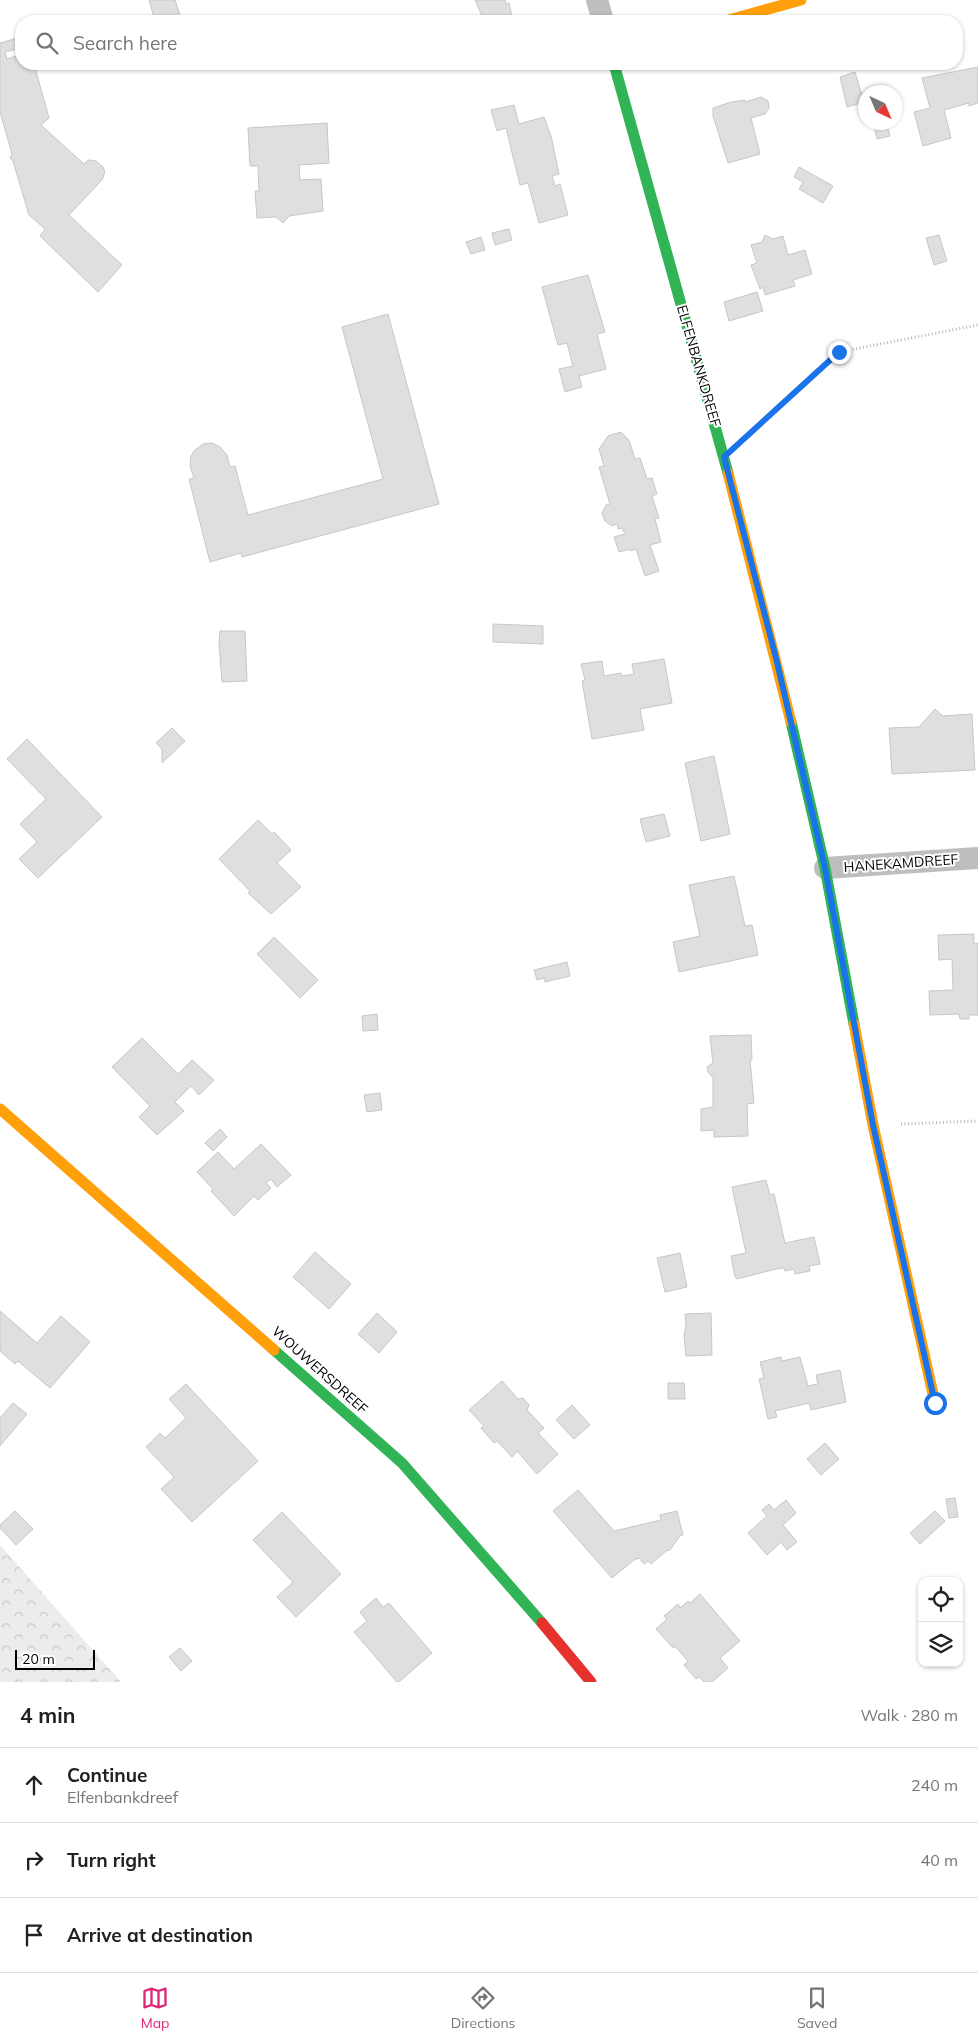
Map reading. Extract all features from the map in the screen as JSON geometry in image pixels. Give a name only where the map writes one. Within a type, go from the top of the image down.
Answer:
[{"type":"street","points":[[597,0],[601,15]]},
{"type":"street","points":[[747,15],[801,0]]},
{"type":"street","name":"ELFENBANKDREEF","points":[[616,70],[724,457],[776,658],[825,868],[873,1125],[935,1403]]},
{"type":"street","name":"HANEKAMDREEF","points":[[825,868],[978,858]]},
{"type":"street","name":"WOUWERSDREEF","points":[[0,1109],[402,1464],[534,1613],[591,1682]]},
{"type":"path","points":[[724,457],[839,352],[978,326]]},
{"type":"path","points":[[873,1125],[978,1121]]},
{"type":"green space","points":[[0,1545],[121,1682],[0,1682]]},
{"type":"building","points":[[149,0],[175,0],[180,15],[153,15]]},
{"type":"building","points":[[475,0],[505,0],[506,4],[509,3],[512,15],[481,15]]},
{"type":"building","points":[[15,39],[15,50],[5,52],[7,59],[15,57],[15,70],[36,70],[49,118],[41,125],[84,164],[88,160],[96,161],[103,167],[105,172],[102,180],[69,215],[122,265],[98,292],[40,236],[45,229],[29,215],[13,161],[10,158],[12,154],[0,112],[0,43]]},
{"type":"building","points":[[978,67],[978,103],[969,106],[969,103],[944,110],[951,138],[923,146],[914,112],[930,108],[922,78]]},
{"type":"building","points":[[855,72],[859,85],[858,104],[847,107],[840,77]]},
{"type":"building","points":[[761,97],[768,101],[769,108],[765,114],[751,118],[760,154],[728,163],[713,116],[713,108],[731,102],[745,100],[745,102]]},
{"type":"building","points":[[514,105],[519,124],[544,117],[551,136],[559,174],[552,176],[555,186],[560,184],[568,215],[539,223],[528,183],[520,185],[506,128],[497,131],[491,110]]},
{"type":"building","points":[[327,123],[329,163],[299,165],[300,180],[321,179],[323,211],[289,216],[283,223],[276,217],[257,218],[255,191],[259,191],[258,166],[250,166],[248,128]]},
{"type":"building","points":[[875,130],[888,130],[890,136],[877,139]]},
{"type":"building","points":[[799,167],[833,186],[823,203],[799,189],[803,182],[794,177]]},
{"type":"building","points":[[509,229],[512,240],[495,245],[492,233]]},
{"type":"building","points":[[765,235],[773,239],[783,236],[788,255],[805,250],[812,274],[793,280],[795,286],[765,295],[763,287],[760,289],[751,265],[757,263],[751,245],[762,242]]},
{"type":"building","points":[[939,235],[947,261],[934,265],[926,238]]},
{"type":"building","points":[[481,237],[485,250],[471,254],[466,242]]},
{"type":"building","points":[[588,275],[605,332],[597,334],[606,369],[579,376],[582,387],[565,392],[559,369],[573,366],[567,343],[558,345],[542,287]]},
{"type":"building","points":[[757,292],[763,311],[729,321],[724,302]]},
{"type":"building","points":[[388,314],[439,504],[242,557],[241,553],[210,562],[189,479],[194,478],[190,466],[191,456],[203,444],[212,443],[220,447],[227,455],[230,467],[235,466],[248,515],[383,479],[342,327]]},
{"type":"building","points":[[621,432],[629,440],[635,459],[640,458],[647,479],[652,478],[657,494],[652,496],[659,518],[655,519],[661,542],[650,545],[659,571],[645,576],[636,549],[619,552],[614,537],[625,534],[622,528],[618,529],[617,524],[612,526],[605,521],[602,513],[606,505],[610,504],[599,467],[604,466],[599,449],[608,436]]},
{"type":"building","points":[[493,624],[543,626],[543,644],[493,642]]},
{"type":"building","points":[[220,631],[245,631],[247,681],[222,682]]},
{"type":"building","points":[[664,659],[672,703],[640,709],[644,730],[592,739],[582,681],[585,680],[581,664],[602,661],[604,676],[621,673],[622,676],[634,674],[632,664]]},
{"type":"building","points":[[935,709],[943,716],[972,714],[975,770],[892,774],[889,728],[919,727]]},
{"type":"building","points":[[172,728],[185,741],[162,763],[162,749],[156,743]]},
{"type":"building","points":[[27,739],[102,817],[38,878],[19,859],[37,842],[20,824],[46,799],[7,759]]},
{"type":"building","points":[[714,756],[730,834],[701,841],[685,763]]},
{"type":"building","points":[[664,814],[670,836],[646,842],[640,819]]},
{"type":"building","points":[[258,820],[272,834],[274,832],[291,850],[277,863],[301,887],[271,914],[248,893],[250,891],[219,859]]},
{"type":"building","points":[[734,876],[745,926],[752,925],[758,955],[679,972],[673,942],[700,936],[689,885]]},
{"type":"building","points":[[974,934],[974,944],[978,943],[978,1015],[969,1015],[969,1019],[960,1019],[959,1014],[930,1015],[929,991],[953,990],[952,959],[939,960],[938,935]]},
{"type":"building","points":[[274,937],[318,980],[300,998],[257,954]]},
{"type":"building","points":[[567,962],[570,976],[545,982],[544,978],[537,980],[534,970]]},
{"type":"building","points":[[377,1014],[378,1030],[363,1031],[362,1016]]},
{"type":"building","points":[[751,1035],[752,1060],[750,1060],[754,1103],[747,1104],[748,1136],[714,1137],[714,1130],[701,1131],[701,1109],[713,1107],[713,1078],[708,1072],[707,1067],[713,1063],[710,1036]]},
{"type":"building","points":[[142,1038],[178,1074],[192,1060],[214,1080],[199,1095],[191,1086],[175,1102],[184,1111],[157,1135],[139,1117],[150,1106],[112,1067]]},
{"type":"building","points":[[380,1093],[382,1110],[367,1112],[364,1095]]},
{"type":"building","points":[[220,1129],[227,1137],[213,1151],[205,1143]]},
{"type":"building","points":[[261,1144],[291,1175],[277,1187],[271,1179],[266,1183],[271,1188],[258,1200],[254,1196],[234,1216],[211,1191],[213,1189],[197,1172],[218,1152],[234,1169]]},
{"type":"building","points":[[766,1180],[770,1195],[774,1194],[785,1243],[814,1237],[820,1264],[809,1266],[810,1271],[795,1274],[794,1269],[785,1271],[784,1268],[737,1279],[731,1256],[746,1253],[732,1187]]},
{"type":"building","points":[[315,1252],[351,1284],[329,1309],[293,1277]]},
{"type":"building","points":[[680,1253],[687,1287],[665,1292],[657,1258]]},
{"type":"building","points":[[0,1311],[37,1343],[61,1316],[90,1342],[50,1388],[18,1361],[15,1364],[0,1351]]},
{"type":"building","points":[[377,1313],[397,1332],[379,1353],[358,1334]]},
{"type":"building","points":[[711,1313],[712,1355],[686,1356],[684,1336],[685,1314]]},
{"type":"building","points":[[781,1357],[782,1361],[800,1357],[808,1386],[818,1384],[816,1375],[840,1370],[846,1402],[811,1410],[809,1403],[775,1411],[777,1417],[768,1419],[759,1379],[764,1378],[760,1362]]},
{"type":"building","points":[[502,1381],[518,1399],[523,1398],[529,1405],[527,1410],[544,1428],[538,1433],[558,1454],[537,1474],[517,1451],[512,1457],[497,1441],[494,1443],[481,1428],[484,1426],[469,1410]]},
{"type":"building","points":[[668,1383],[684,1383],[685,1399],[668,1399]]},
{"type":"building","points":[[186,1384],[258,1461],[192,1522],[161,1489],[174,1477],[146,1447],[160,1433],[165,1438],[186,1418],[169,1399]]},
{"type":"building","points":[[13,1403],[27,1414],[0,1446],[0,1418]]},
{"type":"building","points":[[572,1405],[590,1425],[574,1439],[556,1420]]},
{"type":"building","points":[[825,1443],[839,1459],[821,1475],[807,1459]]},
{"type":"building","points":[[578,1490],[614,1531],[661,1520],[660,1515],[677,1511],[683,1535],[680,1536],[670,1550],[666,1551],[651,1564],[648,1561],[644,1564],[639,1558],[612,1578],[553,1511]]},
{"type":"building","points":[[955,1498],[958,1517],[949,1518],[946,1499]]},
{"type":"building","points":[[786,1500],[796,1513],[783,1525],[797,1542],[787,1550],[781,1542],[767,1555],[748,1533],[767,1516],[762,1510],[769,1504],[774,1510]]},
{"type":"building","points":[[15,1511],[33,1529],[16,1545],[0,1528],[0,1525]]},
{"type":"building","points":[[935,1511],[945,1521],[920,1544],[910,1533]]},
{"type":"building","points":[[282,1512],[341,1574],[296,1617],[277,1597],[293,1582],[253,1540]]},
{"type":"building","points":[[700,1594],[740,1641],[720,1658],[728,1668],[712,1682],[704,1682],[699,1677],[696,1679],[684,1665],[688,1661],[656,1629],[667,1619],[664,1616],[678,1604],[680,1608],[688,1601],[690,1603]]},
{"type":"building","points":[[376,1598],[383,1607],[389,1603],[432,1653],[399,1682],[354,1632],[367,1621],[360,1612]]},
{"type":"building","points":[[180,1648],[192,1661],[181,1671],[169,1657]]},
{"type":"traffic: fast","points":[[616,70],[728,473]]},
{"type":"traffic: fast","points":[[791,722],[825,868],[854,1024]]},
{"type":"traffic: fast","points":[[274,1350],[402,1463],[542,1623]]},
{"type":"traffic: slow","points":[[747,15],[801,0]]},
{"type":"traffic: slow","points":[[728,473],[791,722]]},
{"type":"traffic: slow","points":[[854,1024],[873,1125],[935,1403]]},
{"type":"traffic: slow","points":[[0,1109],[274,1350]]},
{"type":"traffic: jam","points":[[542,1623],[591,1682]]},
{"type":"route","points":[[839,352],[724,457],[776,658],[825,868],[873,1125],[935,1403]]}]
